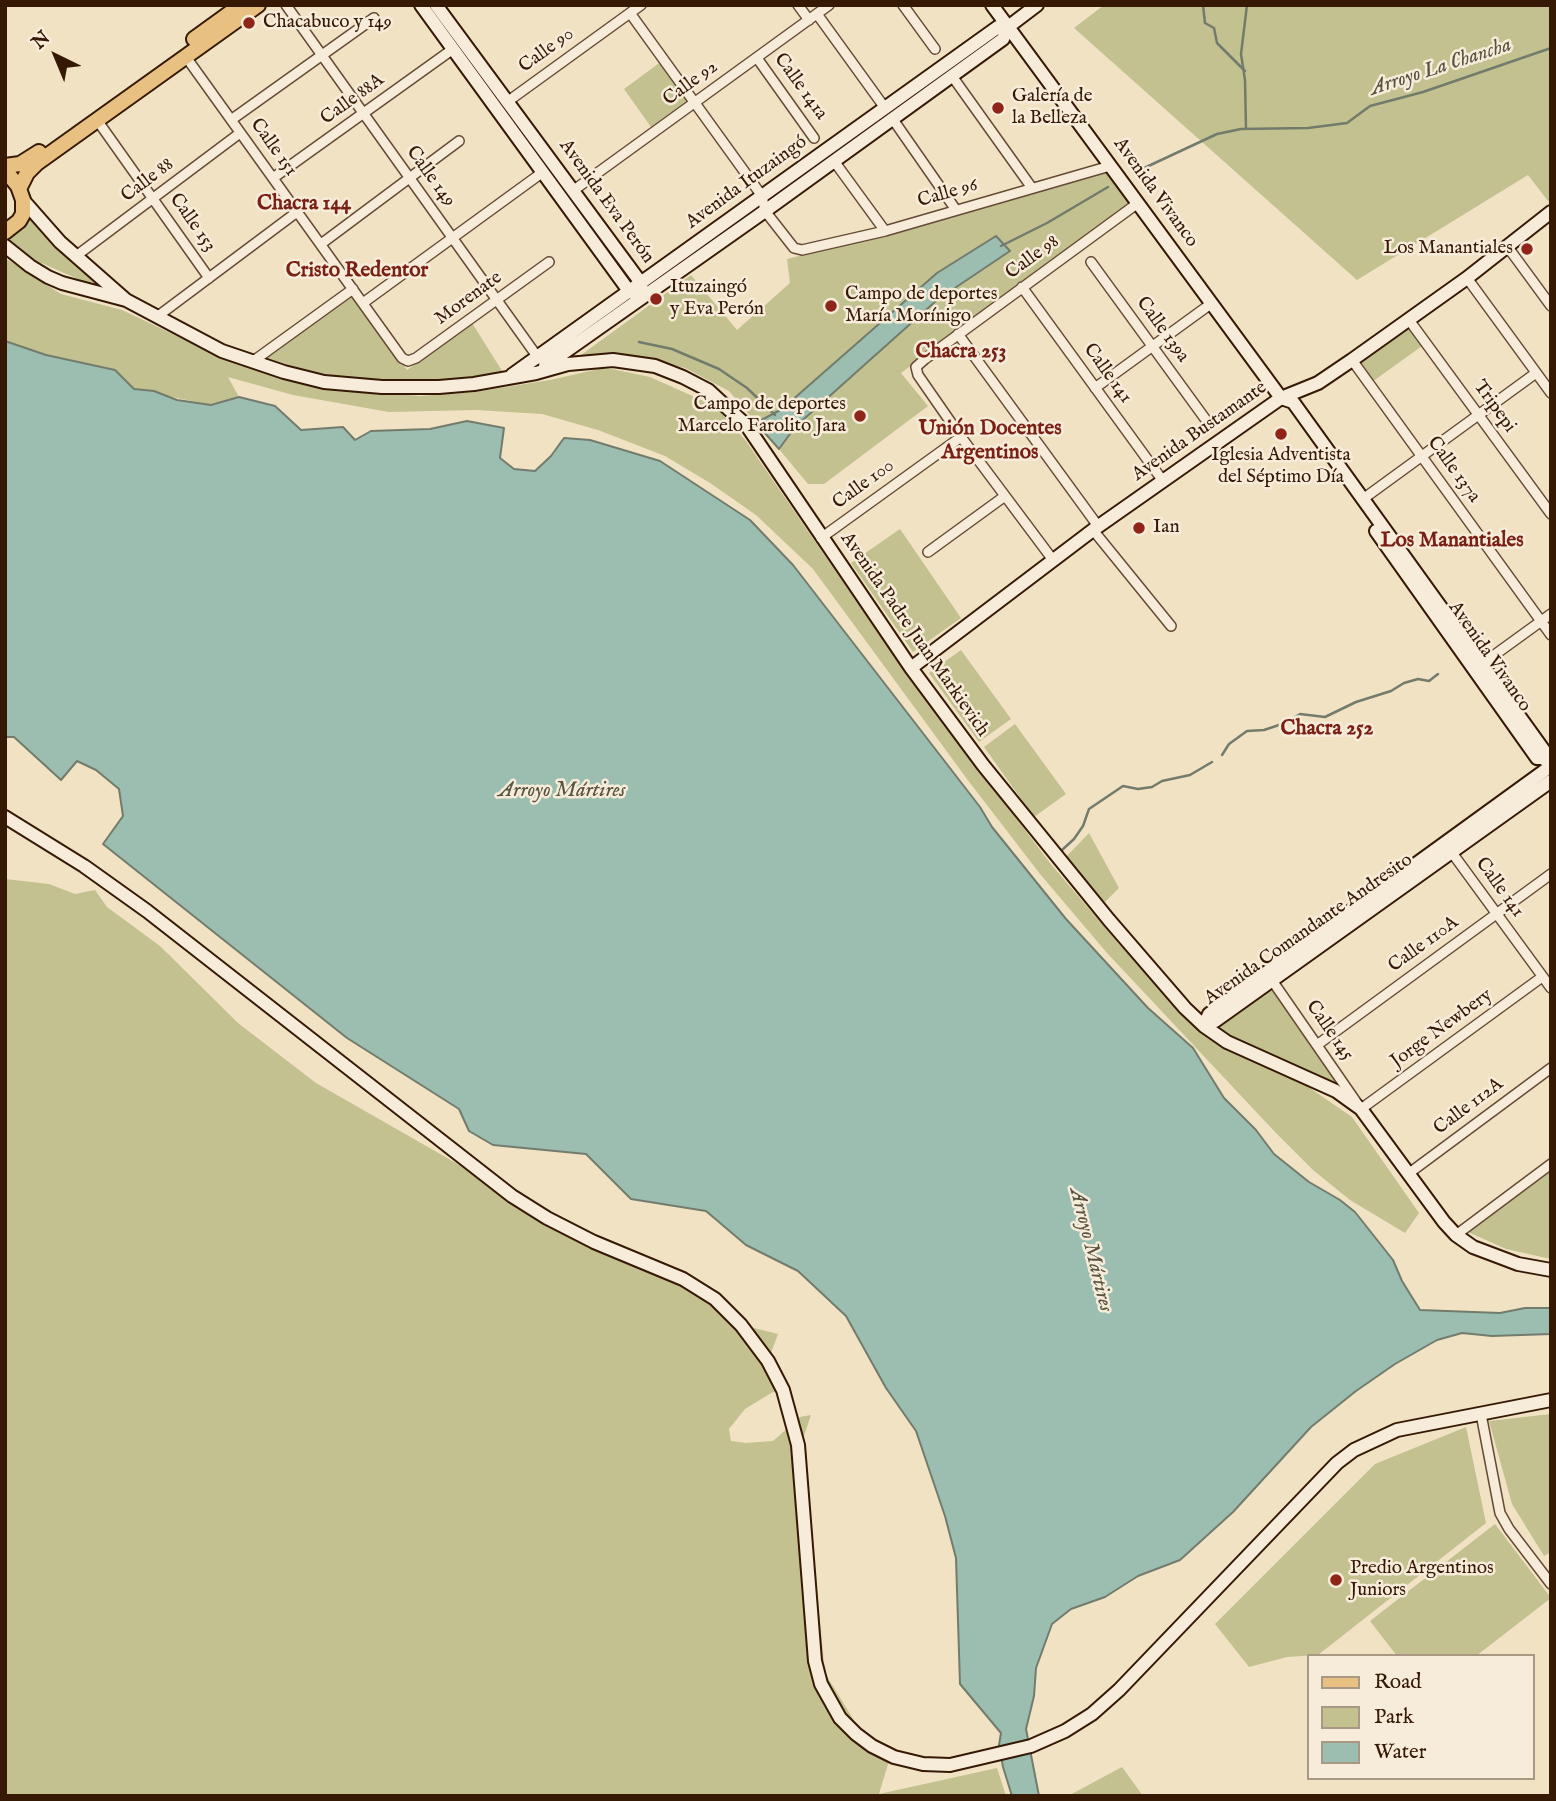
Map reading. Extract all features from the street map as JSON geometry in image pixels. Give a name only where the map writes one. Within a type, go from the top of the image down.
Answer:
[{"type":"main road","points":[[21,195],[5,168],[32,157],[241,5]]},
{"type":"main road","points":[[5,232],[19,221],[23,214],[21,195],[27,173],[37,163],[258,5]]},
{"type":"main road","name":"Avenida Eva Perón","points":[[421,5],[629,291],[642,297],[641,283],[436,5]]},
{"type":"main road","name":"Avenida Vivanco","points":[[992,5],[1285,400],[1537,758],[1549,764]]},
{"type":"main road","name":"Avenida Ituzaingó","points":[[509,377],[762,196],[889,113],[952,76],[1003,39],[1008,27],[1037,5]]},
{"type":"main road","name":"Avenida Ituzaingó","points":[[536,373],[834,161],[889,113],[998,27],[1008,27]]},
{"type":"main road","name":"Avenida Padre Juan Markievich","points":[[21,195],[49,231],[126,300]]},
{"type":"main road","name":"Avenida Bustamante","points":[[911,668],[1096,528],[1285,400],[1318,383],[1352,360],[1467,278],[1551,212]]},
{"type":"main road","name":"Avenida Padre Juan Markievich","points":[[5,246],[30,266],[55,280],[126,300],[222,351],[324,382],[382,387],[439,387],[474,384],[592,361],[639,362],[683,377],[708,390],[747,426],[911,668],[1040,838],[1177,998],[1204,1026],[1227,1042],[1336,1091],[1362,1109],[1456,1235],[1473,1247],[1497,1257],[1551,1270]]},
{"type":"main road","name":"Avenida Vivanco","points":[[1285,400],[1293,402],[1545,752],[1549,764]]},
{"type":"main road","name":"Avenida Comandante Andresito","points":[[1448,848],[1549,764]]},
{"type":"main road","name":"Avenida Comandante Andresito","points":[[1204,1026],[1215,1021],[1270,977],[1448,848],[1551,781]]},
{"type":"main road","points":[[5,817],[84,866],[147,911],[512,1196],[594,1242],[684,1279],[715,1300],[733,1317],[768,1361],[783,1390],[798,1445],[815,1661],[821,1684],[830,1703],[856,1734],[894,1757],[923,1764],[950,1765],[1031,1746],[1065,1731],[1092,1714],[1119,1690],[1337,1463],[1354,1450],[1396,1430],[1551,1401]]},
{"type":"street","name":"Calle 149","points":[[286,5],[537,357]]},
{"type":"street","name":"Calle 90","points":[[507,102],[641,5]]},
{"type":"street","points":[[798,5],[813,17],[889,113],[956,210]]},
{"type":"street","name":"Calle 92","points":[[574,190],[829,5]]},
{"type":"street","points":[[903,5],[934,49]]},
{"type":"street","points":[[630,13],[762,196],[765,211]]},
{"type":"street","points":[[231,120],[374,18]]},
{"type":"street","name":"Calle 88A","points":[[273,178],[453,49]]},
{"type":"street","name":"Calle 151","points":[[186,57],[402,358],[408,361]]},
{"type":"street","name":"Calle 141a","points":[[757,58],[814,138]]},
{"type":"street","points":[[952,76],[1032,188]]},
{"type":"street","name":"Calle 153","points":[[97,120],[209,278]]},
{"type":"street","name":"Calle 88","points":[[76,256],[240,133]]},
{"type":"street","points":[[321,244],[459,141]]},
{"type":"street","points":[[834,161],[884,231]]},
{"type":"street","name":"Calle 96","points":[[765,211],[794,248],[802,250],[884,231],[1110,166]]},
{"type":"street","points":[[363,303],[543,172]]},
{"type":"street","name":"Calle 98","points":[[961,437],[918,375],[916,367],[1138,203]]},
{"type":"street","points":[[158,316],[298,212]]},
{"type":"street","points":[[1507,246],[1551,306]]},
{"type":"street","name":"Morenate","points":[[408,361],[416,358],[550,262]]},
{"type":"street","name":"Calle 139a","points":[[1091,262],[1206,420]]},
{"type":"street","points":[[1467,278],[1551,393]]},
{"type":"street","name":"Calle 141","points":[[1022,288],[1163,481]]},
{"type":"street","points":[[253,362],[353,289]]},
{"type":"street","points":[[1095,388],[1212,303]]},
{"type":"street","name":"Tripepi","points":[[1409,320],[1551,514]]},
{"type":"street","points":[[958,334],[1096,528],[1171,626]]},
{"type":"street","points":[[537,357],[551,362]]},
{"type":"street","name":"Calle 137a","points":[[1352,360],[1551,635]]},
{"type":"street","points":[[1363,499],[1536,373]]},
{"type":"street","points":[[961,437],[1053,560]]},
{"type":"street","name":"Calle 100","points":[[821,538],[961,437]]},
{"type":"street","points":[[928,552],[1005,496]]},
{"type":"street","points":[[1482,664],[1551,614]]},
{"type":"street","name":"Calle 141","points":[[1448,848],[1551,988]]},
{"type":"street","name":"Calle 110A","points":[[1317,1045],[1551,874]]},
{"type":"street","name":"Calle 145","points":[[1270,977],[1362,1109]]},
{"type":"street","name":"Jorge Newbery","points":[[1362,1109],[1542,977]]},
{"type":"street","name":"Calle 112A","points":[[1408,1174],[1551,1068]]},
{"type":"street","points":[[1456,1235],[1551,1164]]},
{"type":"street","points":[[1481,1414],[1500,1513],[1509,1530],[1551,1584]]},
{"type":"green space","points":[[428,5],[434,5],[636,283],[632,286]]},
{"type":"green space","points":[[1104,5],[1550,5],[1551,199],[1548,201],[1528,175],[1357,280],[1074,28]]},
{"type":"green space","points":[[662,61],[689,99],[651,127],[624,89]]},
{"type":"green space","points":[[1107,169],[1129,203],[901,373],[928,406],[824,484],[808,484],[779,449],[795,427],[937,300],[1009,252],[996,236],[937,273],[782,409],[756,423],[729,391],[685,368],[644,357],[581,355],[691,275],[737,330],[790,283],[787,259],[924,224]]},
{"type":"green space","points":[[29,213],[115,295],[32,259],[5,240]]},
{"type":"green space","points":[[5,258],[61,294],[122,310],[232,362],[299,381],[359,391],[420,396],[475,392],[599,369],[612,369],[650,377],[706,402],[723,415],[746,441],[900,665],[1050,863],[1118,943],[1208,1038],[1228,1051],[1301,1082],[1352,1117],[1419,1213],[1405,1233],[1350,1200],[1313,1170],[1275,1132],[1107,953],[1040,874],[813,569],[756,515],[710,483],[665,456],[598,430],[542,414],[476,410],[389,412],[293,395],[228,377],[239,397],[211,405],[134,389],[115,370],[46,355],[5,341]]},
{"type":"green space","points":[[354,294],[407,370],[472,323],[504,374],[479,380],[429,384],[368,382],[318,374],[267,358]]},
{"type":"green space","points":[[1406,325],[1422,346],[1372,382],[1356,361]]},
{"type":"green space","points":[[900,529],[961,618],[913,652],[851,563]]},
{"type":"green space","points":[[961,650],[1011,719],[979,742],[929,673]]},
{"type":"green space","points":[[1015,724],[1066,794],[1034,817],[984,747]]},
{"type":"green space","points":[[1089,833],[1119,888],[1100,907],[1063,860]]},
{"type":"green space","points":[[5,879],[49,884],[75,894],[95,890],[107,907],[160,946],[238,1023],[316,1083],[594,1242],[629,1250],[677,1269],[684,1280],[718,1291],[742,1325],[778,1334],[768,1361],[783,1390],[773,1392],[745,1409],[729,1429],[731,1441],[773,1441],[800,1417],[811,1415],[802,1442],[825,1673],[858,1727],[889,1761],[879,1794],[997,1768],[1006,1796],[5,1796]]},
{"type":"green space","points":[[1273,987],[1349,1096],[1315,1075],[1228,1037],[1216,1027]]},
{"type":"green space","points":[[1551,1171],[1551,1259],[1506,1249],[1468,1232]]},
{"type":"green space","points":[[1551,1414],[1551,1552],[1544,1556],[1512,1504],[1489,1421]]},
{"type":"green space","name":"Predio Argentinos Juniors","points":[[1466,1427],[1486,1523],[1319,1654],[1287,1657],[1249,1667],[1215,1624],[1375,1464]]},
{"type":"green space","points":[[1495,1524],[1551,1598],[1479,1654],[1395,1654],[1370,1621]]},
{"type":"green space","points":[[1122,1767],[1143,1796],[1068,1796]]},
{"type":"water","points":[[996,236],[1010,251],[937,300],[795,427],[779,449],[756,423],[782,409],[937,273]]},
{"type":"water","name":"Arroyo Mártires","points":[[5,341],[46,355],[115,370],[134,389],[154,391],[177,400],[211,405],[239,397],[275,406],[301,430],[343,427],[355,440],[371,431],[430,429],[467,421],[504,428],[500,458],[514,469],[535,471],[551,456],[564,438],[590,440],[660,461],[750,520],[793,565],[980,807],[992,827],[1066,919],[1148,1008],[1193,1048],[1224,1098],[1256,1130],[1274,1154],[1309,1182],[1355,1212],[1393,1260],[1420,1310],[1500,1313],[1525,1308],[1551,1308],[1551,1334],[1492,1336],[1462,1333],[1437,1340],[1395,1364],[1311,1427],[1233,1512],[1180,1560],[1138,1576],[1105,1597],[1071,1609],[1052,1624],[1036,1668],[1034,1696],[1026,1729],[1039,1796],[1012,1796],[999,1745],[1001,1733],[960,1684],[956,1558],[945,1516],[916,1431],[886,1388],[846,1316],[798,1271],[746,1245],[706,1211],[631,1199],[586,1154],[493,1145],[469,1131],[459,1109],[347,1038],[103,844],[123,816],[119,789],[96,770],[77,761],[61,780],[14,737],[5,737]]},
{"type":"waterway","points":[[1203,5],[1205,23],[1214,28],[1217,43],[1245,71]]},
{"type":"waterway","points":[[1246,129],[1245,80],[1241,54],[1247,5]]},
{"type":"waterway","name":"Arroyo La Chancha","points":[[1142,169],[1217,134],[1241,129],[1308,128],[1347,123],[1370,106],[1423,92],[1551,48]]},
{"type":"waterway","name":"Arroyo La Chancha","points":[[1001,246],[1108,187]]},
{"type":"waterway","points":[[639,342],[672,349],[719,369],[747,388],[775,415]]},
{"type":"waterway","points":[[1222,755],[1229,744],[1247,731],[1264,730],[1288,722],[1300,714],[1325,717],[1356,702],[1391,691],[1404,683],[1418,679],[1429,681],[1438,674]]},
{"type":"waterway","points":[[1062,850],[1083,826],[1089,809],[1123,786],[1138,789],[1152,787],[1162,781],[1190,775],[1212,762]]},
{"type":"place","name":"Chacabuco y 149","points":[[249,23]]},
{"type":"place","name":"Galería de la Belleza","points":[[998,108]]},
{"type":"place","name":"Los Manantiales","points":[[1527,249]]},
{"type":"place","name":"Ituzaingó y Eva Perón","points":[[656,299]]},
{"type":"place","name":"Campo de deportes María Morínigo","points":[[831,306]]},
{"type":"place","name":"Campo de deportes Marcelo Farolito Jara","points":[[860,416]]},
{"type":"place","name":"Iglesia Adventista del Séptimo Día","points":[[1281,434]]},
{"type":"place","name":"Ian","points":[[1139,528]]},
{"type":"place","name":"Predio Argentinos Juniors","points":[[1336,1580]]},
{"type":"district","name":"Chacra 144","points":[[304,205]]},
{"type":"district","name":"Cristo Redentor","points":[[357,272]]},
{"type":"district","name":"Chacra 253","points":[[961,353]]},
{"type":"district","name":"Unión Docentes Argentinos","points":[[990,442]]},
{"type":"district","name":"Los Manantiales","points":[[1452,542]]},
{"type":"district","name":"Chacra 252","points":[[1327,730]]}]
